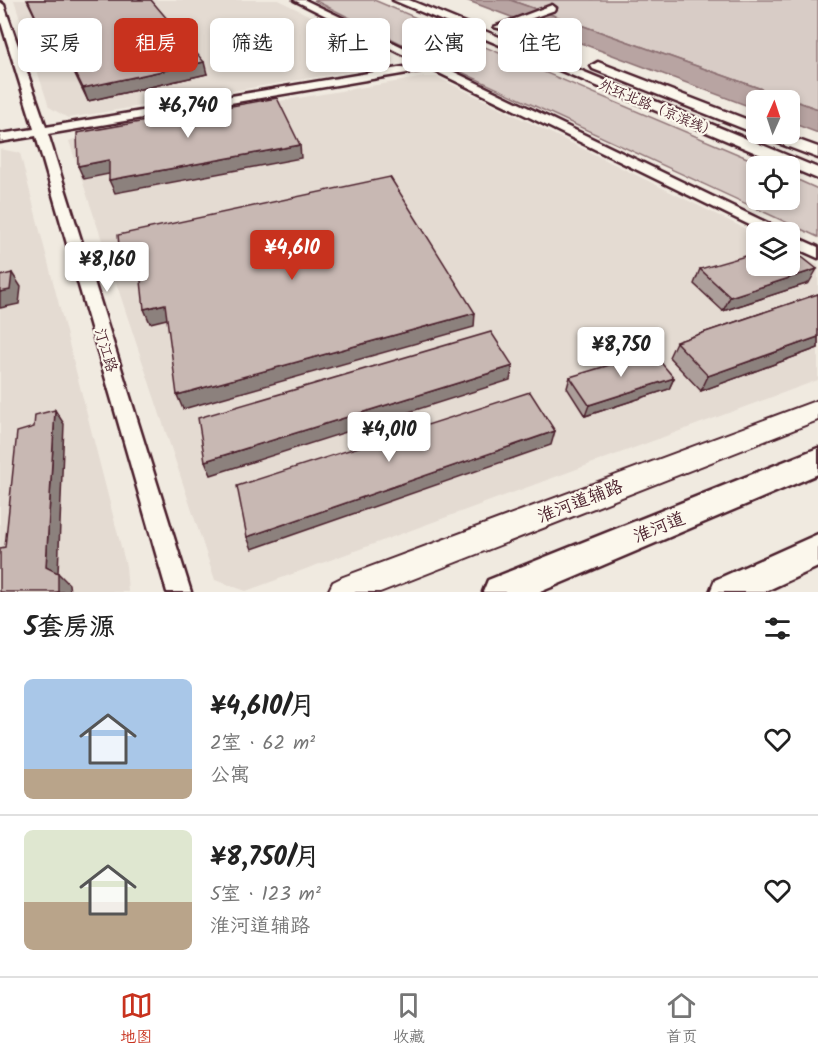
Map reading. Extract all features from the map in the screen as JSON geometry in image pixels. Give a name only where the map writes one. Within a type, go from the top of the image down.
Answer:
[{"type":"highway","name":"外环北路（京滨线）","points":[[399,0],[818,174]]},
{"type":"highway","points":[[431,0],[498,27]]},
{"type":"highway","name":"外环北路（京滨线）","points":[[585,61],[746,125]]},
{"type":"highway","points":[[794,144],[818,153]]},
{"type":"highway","name":"淮河道","points":[[500,592],[818,461]]},
{"type":"highway","points":[[727,592],[809,555]]},
{"type":"main road","name":"淮河道辅路","points":[[343,592],[818,410]]},
{"type":"main road","points":[[768,592],[809,555]]},
{"type":"street","points":[[298,0],[402,52]]},
{"type":"street","name":"汀江路","points":[[0,5],[41,131],[179,592]]},
{"type":"street","points":[[524,18],[548,9]]},
{"type":"street","points":[[0,138],[402,71]]},
{"type":"street","points":[[442,72],[754,222]]},
{"type":"street","points":[[800,244],[818,253]]},
{"type":"shaded area","points":[[14,0],[278,0],[314,18],[306,18],[306,72],[347,72],[68,118],[49,107],[38,72],[102,72],[102,18],[20,18]]},
{"type":"shaded area","points":[[314,0],[374,0],[417,18],[402,18],[402,44],[390,38],[390,18],[350,18]]},
{"type":"shaded area","points":[[466,0],[510,0],[561,18],[514,18]]},
{"type":"shaded area","points":[[510,0],[818,0],[818,109],[800,103],[800,90],[764,90],[582,25],[582,18],[561,18]]},
{"type":"shaded area","points":[[582,25],[764,90],[746,90],[746,105],[582,44]]},
{"type":"shaded area","points":[[486,47],[498,53],[498,72],[544,72],[746,158],[746,204],[461,72],[486,72]]},
{"type":"shaded area","points":[[425,77],[437,77],[746,229],[746,276],[800,276],[800,256],[818,265],[818,380],[246,591],[215,580],[69,141],[88,133]]},
{"type":"shaded area","points":[[800,103],[818,109],[818,133],[800,126]]},
{"type":"shaded area","points":[[0,149],[20,153],[126,566],[128,592],[0,592]]},
{"type":"shaded area","points":[[800,181],[818,189],[818,237],[800,229],[800,222],[786,222],[760,210],[800,210]]},
{"type":"building","points":[[28,0],[151,0],[166,18],[114,18],[114,72],[157,72],[83,88],[75,72],[102,72],[102,18],[36,18]]},
{"type":"building","points":[[198,55],[204,62],[198,63]]},
{"type":"building","points":[[277,98],[300,145],[109,180],[109,160],[78,166],[77,133]]},
{"type":"building","points":[[390,177],[475,313],[177,395],[165,304],[144,309],[138,253],[120,257],[118,235]]},
{"type":"building","points":[[746,256],[746,276],[795,276],[730,297],[700,269]]},
{"type":"building","points":[[800,256],[817,269],[800,274]]},
{"type":"building","points":[[12,273],[10,290],[0,292],[0,276]]},
{"type":"building","points":[[818,294],[818,337],[708,376],[676,342]]},
{"type":"building","points":[[491,332],[513,366],[205,461],[198,418]]},
{"type":"building","points":[[652,352],[674,378],[589,405],[570,377]]},
{"type":"building","points":[[530,392],[555,431],[247,537],[237,486]]},
{"type":"building","points":[[55,410],[46,567],[58,573],[58,592],[0,592],[0,548],[5,547],[17,432],[34,427],[35,415]]}]
